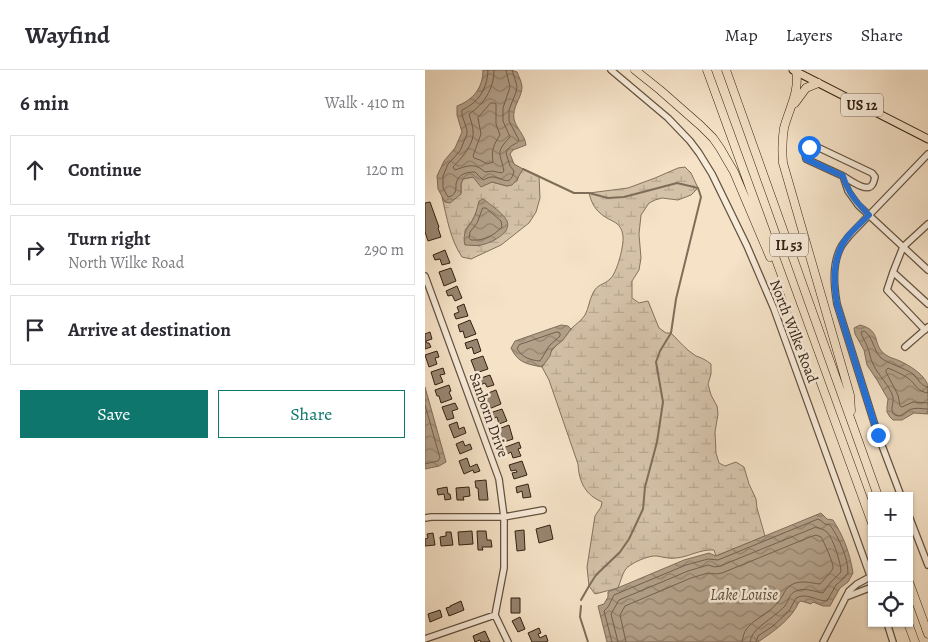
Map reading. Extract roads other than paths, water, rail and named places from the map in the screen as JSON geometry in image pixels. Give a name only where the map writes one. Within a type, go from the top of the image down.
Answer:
[{"type":"highway","points":[[635,70],[701,126],[713,138],[727,160],[734,172],[803,335]]},
{"type":"highway","name":"IL 53","points":[[707,70],[868,512]]},
{"type":"highway","name":"IL 53","points":[[726,70],[877,492]]},
{"type":"highway","points":[[791,109],[797,80],[794,71]]},
{"type":"highway","points":[[818,83],[805,88],[791,109],[784,127],[783,163],[850,395],[852,421]]},
{"type":"highway","points":[[913,593],[928,634]]},
{"type":"highway","points":[[909,627],[915,642]]},
{"type":"main road","name":"US 12","points":[[794,71],[928,139]]},
{"type":"street","name":"North Wilke Road","points":[[611,70],[668,118],[699,153],[712,174],[747,246],[774,309],[868,571]]},
{"type":"street","points":[[843,176],[864,188],[872,186],[875,177],[872,173],[813,145],[809,147],[805,154],[806,159],[843,176],[853,199],[928,270]]},
{"type":"street","points":[[899,492],[878,435],[837,304],[834,286],[835,262],[840,249],[849,236],[928,154]]},
{"type":"street","points":[[905,347],[926,328],[887,290],[903,247],[928,224]]},
{"type":"street","points":[[893,272],[928,304]]},
{"type":"street","name":"Sanborn Drive","points":[[425,276],[428,293],[499,478],[504,517],[504,568],[495,615]]},
{"type":"street","points":[[425,518],[504,517],[543,510]]},
{"type":"street","points":[[913,526],[928,564]]},
{"type":"street","points":[[823,642],[849,591],[857,584],[868,580]]},
{"type":"street","points":[[846,597],[868,589]]},
{"type":"street","points":[[425,639],[495,615],[508,642]]},
{"type":"street","points":[[888,627],[893,642]]},
{"type":"water","points":[[483,70],[511,70],[517,72],[522,88],[514,111],[514,119],[526,145],[513,150],[510,154],[514,164],[523,169],[517,180],[512,185],[507,186],[492,182],[481,187],[473,177],[463,179],[461,194],[450,203],[445,202],[438,189],[437,176],[444,161],[455,148],[462,132],[457,115],[457,106],[472,97],[479,88]]},
{"type":"water","points":[[483,199],[497,209],[508,225],[504,233],[495,240],[485,244],[465,245],[464,238],[466,232],[475,216],[479,201]]},
{"type":"water","points":[[561,325],[568,326],[571,329],[563,340],[552,349],[550,356],[542,367],[527,364],[520,360],[511,348],[515,341]]},
{"type":"water","points":[[860,325],[872,331],[879,347],[886,355],[912,368],[925,379],[927,383],[928,414],[914,413],[902,420],[893,420],[890,417],[887,412],[888,399],[867,365],[864,350],[855,334],[854,328]]},
{"type":"water","points":[[425,387],[446,462],[439,466],[425,469]]},
{"type":"water","name":"Lake Louise","points":[[821,513],[827,519],[833,520],[840,533],[848,552],[853,573],[848,582],[840,588],[830,606],[823,606],[813,602],[811,604],[799,602],[787,620],[758,642],[607,642],[598,606],[604,604],[608,597],[608,592],[684,560],[709,553],[716,556]]},
{"type":"waterway","points":[[523,169],[574,193],[589,193],[608,198],[624,197],[677,183],[698,188],[701,197],[676,299],[671,333],[660,351],[656,362],[663,402],[657,442],[645,487],[643,509],[629,539],[620,552],[596,575],[581,600]]},
{"type":"waterway","points":[[581,606],[580,617],[588,642]]}]
